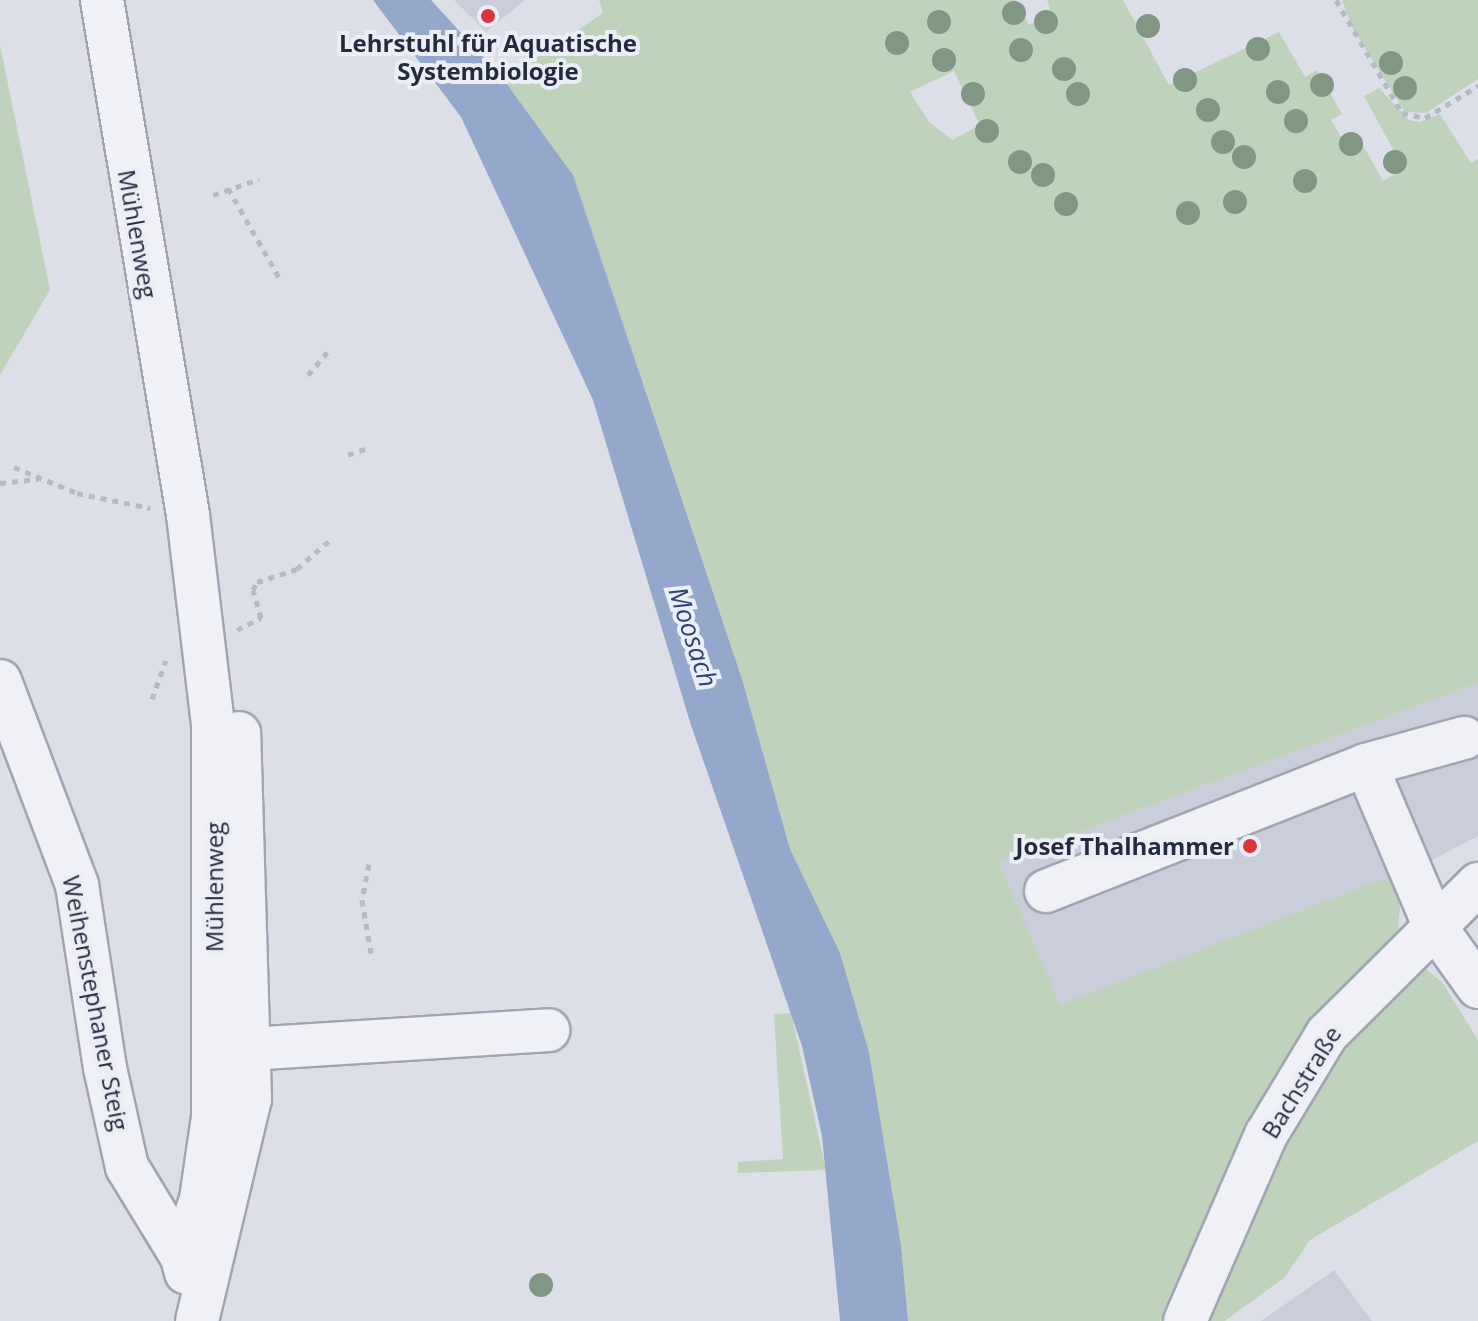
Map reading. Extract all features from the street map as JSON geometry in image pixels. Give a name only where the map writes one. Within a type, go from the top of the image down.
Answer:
[{"type":"street","name":"Mühlenweg","points":[[102,0],[188,515],[213,725],[213,1101],[201,1199],[182,1257]]},
{"type":"street","name":"Mühlenweg","points":[[188,515],[215,569],[229,633],[242,777],[250,1099],[197,1321]]},
{"type":"street","name":"Weihenstephaner Steig","points":[[0,681],[77,885],[105,1068],[127,1167],[182,1257],[197,1321]]},
{"type":"street","points":[[1046,891],[1366,765],[1464,738]]},
{"type":"street","points":[[1366,765],[1434,925],[1478,987]]},
{"type":"street","name":"Bachstraße","points":[[1185,1321],[1266,1135],[1327,1034],[1478,884]]},
{"type":"street","points":[[249,1049],[548,1030]]},
{"type":"path","points":[[1336,0],[1343,19],[1394,105],[1413,118],[1435,114],[1478,86]]},
{"type":"path","points":[[213,195],[259,179]]},
{"type":"path","points":[[228,188],[280,279]]},
{"type":"path","points":[[308,375],[327,352]]},
{"type":"path","points":[[348,455],[367,448]]},
{"type":"path","points":[[14,467],[77,493],[188,515]]},
{"type":"path","points":[[0,483],[40,479]]},
{"type":"path","points":[[229,633],[261,618],[253,590],[257,582],[297,569],[330,540]]},
{"type":"path","points":[[152,699],[167,647]]},
{"type":"path","points":[[369,864],[362,900],[372,959]]},
{"type":"shaded area","name":"Lehrstuhl für Aquatische Systembiologie","points":[[454,0],[525,0],[486,32]]},
{"type":"shaded area","name":"Josef Thalhammer","points":[[1478,683],[1478,836],[1411,871],[1060,1006],[999,862]]},
{"type":"shaded area","points":[[1334,1270],[1372,1321],[1261,1321]]},
{"type":"green space","points":[[599,0],[1016,0],[1029,25],[1051,12],[1047,0],[1123,0],[1169,85],[1279,32],[1305,77],[1317,70],[1342,114],[1331,120],[1347,147],[1360,140],[1383,181],[1404,169],[1364,96],[1379,88],[1409,120],[1420,122],[1440,114],[1471,163],[1478,159],[1478,683],[999,862],[1060,1005],[1393,875],[1400,908],[1398,930],[1348,981],[1315,1027],[1160,1321],[902,1321],[869,1052],[840,953],[790,849],[742,679],[573,175],[504,80],[603,13]],"holes":[[[954,71],[980,125],[952,140],[929,122],[910,92]]]},
{"type":"green space","points":[[1342,0],[1478,0],[1478,79],[1426,113],[1405,112],[1353,29]]},
{"type":"green space","points":[[0,45],[50,290],[0,375]]},
{"type":"green space","points":[[1417,962],[1442,982],[1478,1040],[1478,1141],[1310,1240],[1285,1277],[1225,1321],[1204,1321],[1319,1067]]},
{"type":"green space","points":[[791,1013],[826,1170],[738,1173],[738,1162],[783,1159],[774,1014]]},
{"type":"water","name":"Moosach","points":[[373,0],[431,0],[504,80],[573,175],[742,679],[790,849],[840,953],[869,1052],[901,1246],[908,1321],[840,1321],[822,1136],[802,1046],[690,722],[593,400],[461,117]]},
{"type":"place","name":"Lehrstuhl für Aquatische Systembiologie","points":[[488,16]]},
{"type":"place","name":"Josef Thalhammer","points":[[1250,846]]}]
